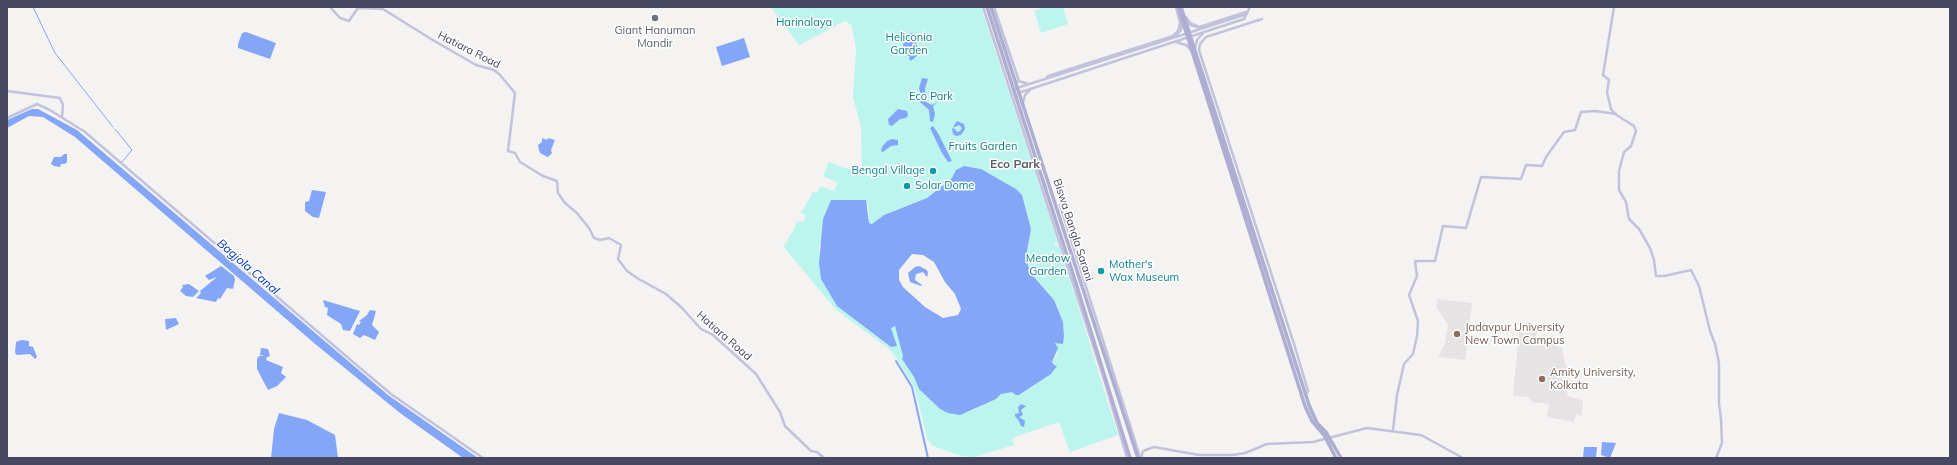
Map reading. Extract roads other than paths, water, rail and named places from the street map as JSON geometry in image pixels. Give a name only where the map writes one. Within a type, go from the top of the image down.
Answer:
[{"type":"main road","name":"Biswa Bangla Sarani","points":[[986,7],[1016,91],[1130,458]]},
{"type":"main road","name":"Biswa Bangla Sarani","points":[[991,7],[1008,56],[1016,91],[1023,106],[1140,458]]},
{"type":"main road","points":[[1179,7],[1305,406],[1312,421],[1328,439],[1333,456],[1336,458]]},
{"type":"main road","points":[[1194,51],[1312,413],[1341,458]]},
{"type":"street","name":"Hatiara Road","points":[[330,7],[340,18],[349,21],[358,8],[383,8],[431,39],[476,65],[494,70],[502,77],[514,92],[508,151],[515,153],[520,162],[531,169],[543,176],[558,181],[558,193],[565,203],[578,213],[590,229],[594,238],[600,240],[609,238],[621,245],[618,259],[628,272],[666,294],[681,307],[699,327],[713,335],[756,373],[778,408],[785,426],[811,451],[817,452],[824,458]]},
{"type":"street","points":[[983,7],[1107,390],[1126,458]]},
{"type":"street","points":[[994,7],[1008,56],[1018,81]]},
{"type":"street","points":[[1179,7],[1188,21],[1199,27],[1246,13]]},
{"type":"street","points":[[1044,81],[1048,76],[1173,36],[1178,30],[1180,23],[1179,7]]},
{"type":"street","points":[[1173,38],[1181,30],[1184,21],[1194,27],[1204,30],[1244,19],[1248,7]]},
{"type":"street","points":[[1614,7],[1602,75],[1609,80],[1608,98],[1612,109],[1616,114],[1636,128],[1631,146],[1624,152],[1618,188],[1626,202],[1629,219],[1639,230],[1650,248],[1656,276],[1692,270],[1700,292],[1719,363],[1719,404],[1722,443],[1716,458]]},
{"type":"street","points":[[1016,91],[1029,84],[1044,81],[1175,41],[1246,13]]},
{"type":"street","points":[[1262,19],[1204,38],[1200,44],[1199,50],[1295,347],[1308,391],[1306,395]]},
{"type":"street","points":[[1222,26],[1223,32]]},
{"type":"street","points":[[1175,41],[1186,45],[1194,51],[1197,40],[1204,30]]},
{"type":"street","points":[[1016,91],[1033,87],[1044,81],[1173,38],[1189,35]]},
{"type":"street","points":[[1013,74],[1018,81],[1029,84]]},
{"type":"street","points":[[1023,106],[1025,95],[1033,87]]},
{"type":"street","points":[[7,91],[60,98],[64,105],[62,117]]},
{"type":"street","points":[[7,118],[37,104],[62,117],[85,132],[135,173],[376,381],[483,458]]},
{"type":"street","points":[[1393,430],[1397,395],[1404,364],[1412,354],[1417,336],[1417,318],[1408,295],[1417,276],[1415,261],[1435,261],[1443,226],[1466,228],[1481,177],[1522,179],[1526,165],[1542,166],[1546,157],[1564,132],[1575,130],[1581,112],[1595,111],[1616,114]]},
{"type":"street","points":[[1060,204],[1140,458]]},
{"type":"street","points":[[1140,458],[1143,451],[1154,448],[1188,454],[1224,456],[1245,453],[1271,443],[1305,443],[1328,439],[1360,429],[1393,430],[1421,436],[1463,458]]},
{"type":"water","points":[[246,32],[276,43],[270,59],[238,48],[242,33]]},
{"type":"water","points":[[911,33],[915,34],[914,38],[918,55],[911,61],[909,59],[910,56],[905,55],[902,50],[905,37]]},
{"type":"water","points":[[744,38],[750,57],[722,66],[716,47]]},
{"type":"water","points":[[922,78],[928,79],[925,88],[926,102],[932,105],[938,102],[933,106],[935,114],[933,122],[930,121],[929,110],[920,102],[921,96],[919,88]]},
{"type":"water","points":[[32,109],[38,109],[77,130],[388,395],[478,458],[463,458],[400,413],[314,343],[75,137],[43,117],[29,116],[7,128],[7,120]]},
{"type":"water","points":[[898,109],[907,111],[908,115],[906,118],[900,119],[892,126],[889,125],[888,119]]},
{"type":"water","points":[[957,121],[964,124],[965,129],[961,135],[956,136],[953,134],[952,128],[957,132],[962,128],[959,125],[953,127]]},
{"type":"water","points":[[933,126],[952,161],[948,162],[942,153],[930,128]]},
{"type":"water","points":[[542,138],[547,140],[548,138],[555,140],[551,150],[552,153],[548,157],[540,153],[539,150],[538,145],[542,142]]},
{"type":"water","points":[[892,139],[898,140],[898,145],[891,146],[883,152],[881,151],[882,147],[887,141]]},
{"type":"water","points":[[64,154],[67,154],[67,162],[65,164],[61,164],[60,167],[51,164],[54,157],[61,157]]},
{"type":"water","name":"Eco Park","points":[[964,166],[981,169],[1016,189],[1022,195],[1031,229],[1027,251],[1028,266],[1034,277],[1054,300],[1063,322],[1064,336],[1063,344],[1055,343],[1058,348],[1052,362],[1057,366],[1051,374],[1019,395],[1012,392],[1001,394],[996,399],[960,415],[948,413],[940,409],[919,389],[914,377],[902,359],[903,356],[895,326],[891,328],[897,346],[891,347],[837,306],[821,279],[819,263],[823,219],[831,200],[866,200],[869,223],[872,224],[884,215],[927,198],[952,178],[956,170]],"holes":[[[912,254],[923,255],[934,262],[945,282],[955,294],[961,309],[958,315],[943,318],[925,307],[903,287],[899,280],[899,270]]]},
{"type":"water","points":[[312,190],[326,192],[319,218],[313,217],[305,211],[305,202],[309,201]]},
{"type":"water","points":[[221,266],[234,276],[235,280],[233,289],[227,288],[220,299],[218,298],[216,302],[196,298],[201,293],[200,291],[217,277],[209,280],[205,276]]},
{"type":"water","points":[[919,266],[927,270],[928,274],[927,277],[923,272],[916,274],[915,280],[922,285],[921,286],[910,282],[908,273],[915,267]]},
{"type":"water","points":[[189,284],[199,291],[193,297],[186,296],[180,291],[183,287],[182,285]]},
{"type":"water","points":[[323,300],[360,311],[350,331],[343,330],[341,324],[327,315],[328,308],[325,307]]},
{"type":"water","points":[[370,310],[376,311],[372,325],[379,332],[375,340],[364,335],[360,338],[353,334],[357,324],[359,325],[361,322],[359,321],[367,315]]},
{"type":"water","points":[[176,318],[179,324],[166,330],[165,319]]},
{"type":"water","points":[[21,340],[29,341],[29,346],[33,347],[37,357],[35,359],[30,354],[17,355],[15,353],[16,342]]},
{"type":"water","points":[[261,348],[268,349],[270,356],[267,357],[266,360],[283,367],[281,373],[286,377],[277,386],[268,390],[257,369],[257,359],[259,356],[265,356],[260,355]]},
{"type":"water","points":[[1021,404],[1026,406],[1021,410],[1023,415],[1019,417],[1025,421],[1024,427],[1021,426],[1015,416],[1015,414],[1019,413],[1018,407]]},
{"type":"water","points":[[279,413],[307,420],[335,435],[338,458],[271,458],[274,429]]},
{"type":"water","points":[[1602,442],[1616,443],[1610,458],[1601,455]]},
{"type":"water","points":[[1584,447],[1597,447],[1596,458],[1583,458]]},
{"type":"waterway","points":[[33,7],[55,53],[113,127]]},
{"type":"waterway","points":[[115,129],[132,150],[122,162]]},
{"type":"waterway","points":[[896,361],[912,387],[928,458]]},
{"type":"place","name":"Giant Hanuman Mandir","points":[[655,18]]},
{"type":"place","name":"Bengal Village","points":[[933,171]]},
{"type":"place","name":"Solar Dome","points":[[907,186]]},
{"type":"place","name":"Mother's Wax Museum","points":[[1101,271]]},
{"type":"place","name":"Jadavpur University New Town Campus","points":[[1457,334]]},
{"type":"place","name":"Amity University, Kolkata","points":[[1542,379]]},
{"type":"district","name":"Eco Park","points":[[1015,164]]},
{"type":"park label","name":"Harinalaya","points":[[804,23]]},
{"type":"park label","name":"Heliconia Garden","points":[[909,44]]},
{"type":"park label","name":"Fruits Garden","points":[[983,147]]},
{"type":"park label","name":"Meadow Garden","points":[[1048,265]]},
{"type":"water label","name":"Bagjola Canal","points":[[248,267]]}]
